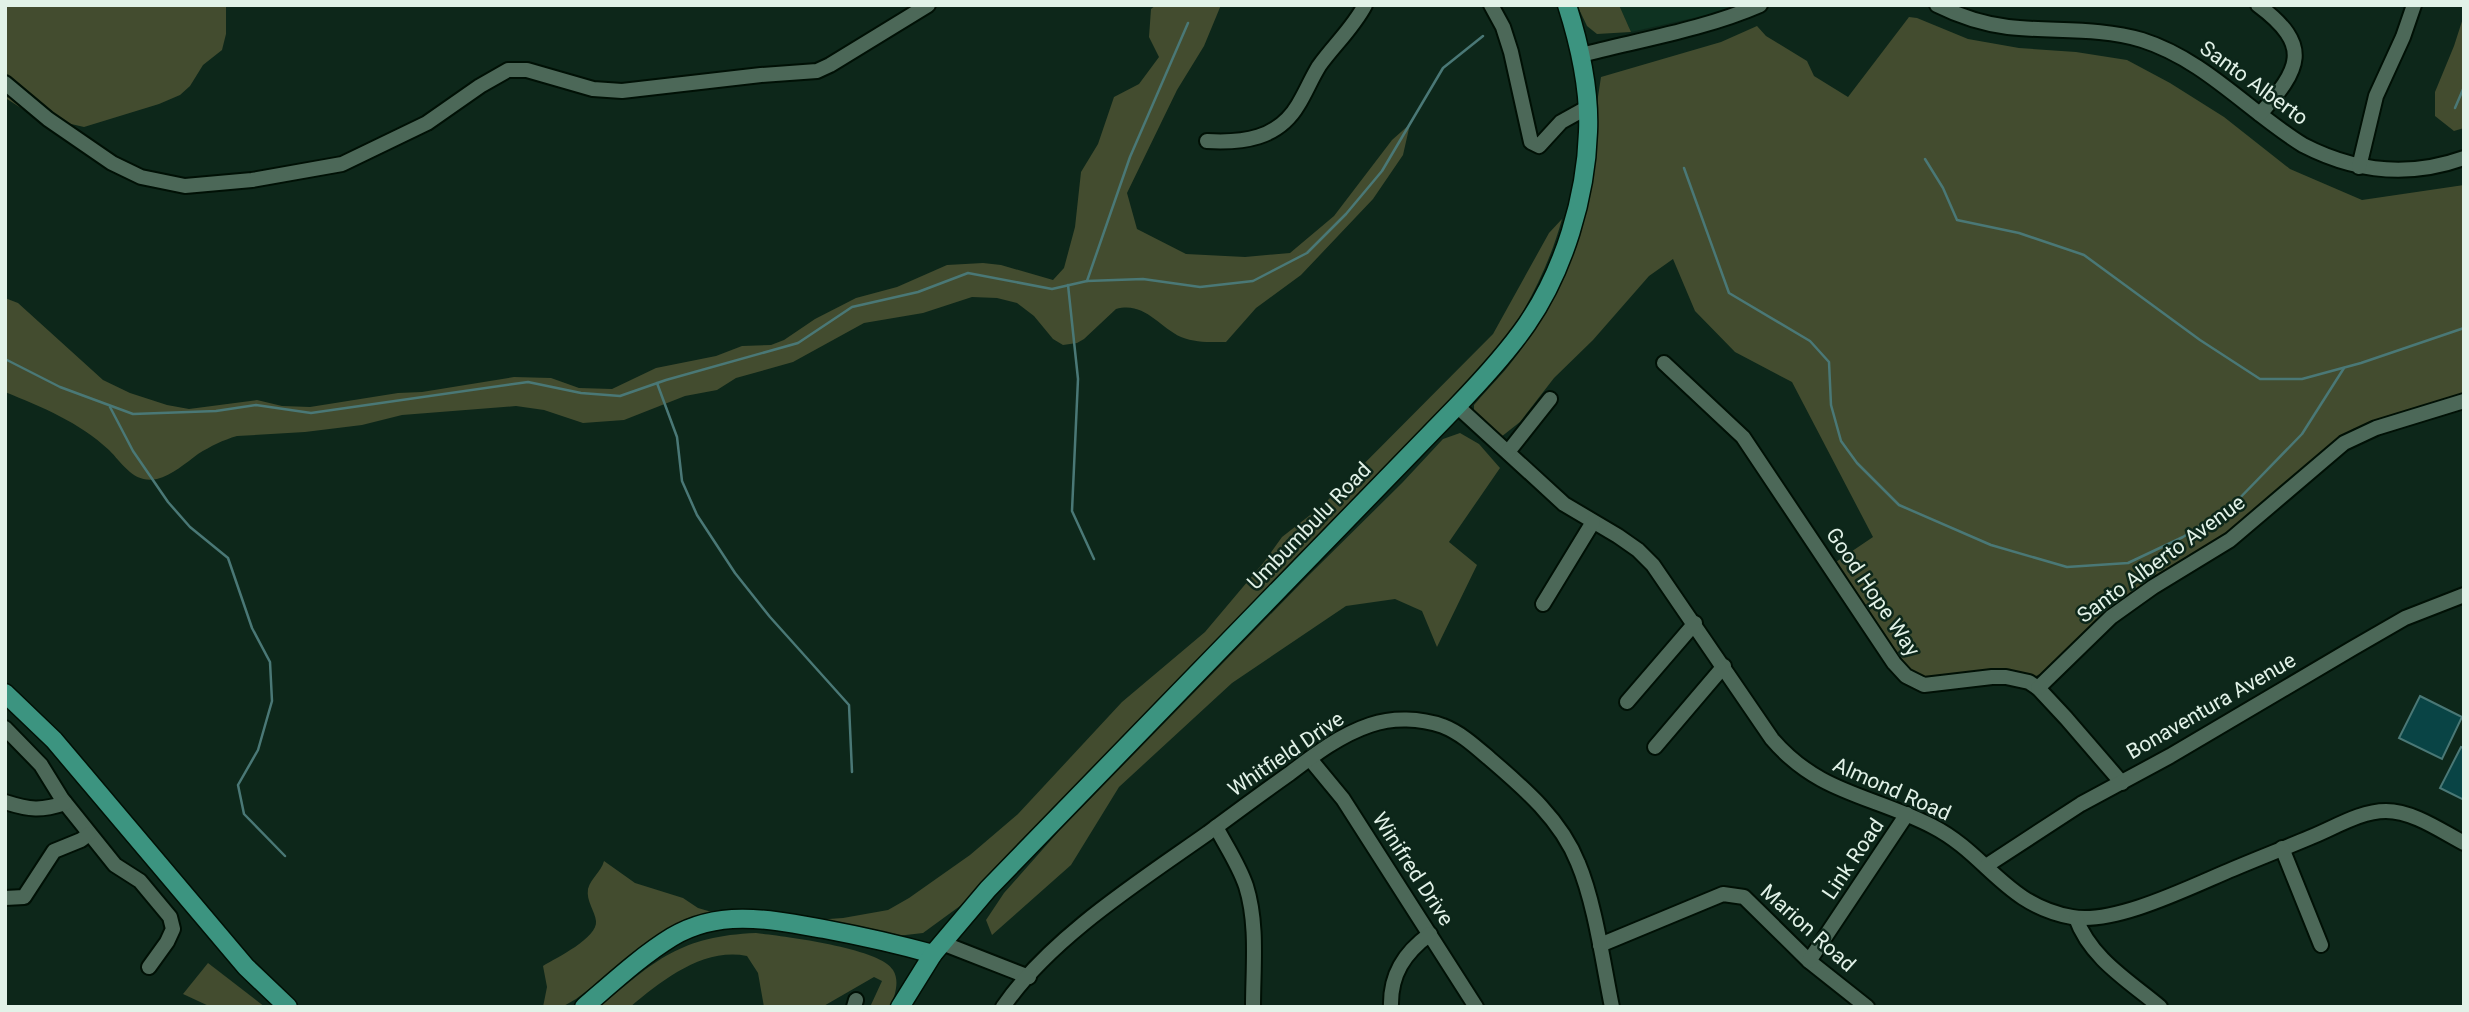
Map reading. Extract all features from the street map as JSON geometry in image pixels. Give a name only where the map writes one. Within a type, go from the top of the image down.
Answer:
[{"type":"main road","name":"Umbumbulu Road","points":[[900,1007],[938,949],[988,889],[1457,406],[1527,324],[1557,268],[1576,212],[1588,132],[1588,107],[1581,55],[1567,5]]},
{"type":"main road","points":[[6,694],[54,740],[246,967],[288,1007]]},
{"type":"main road","points":[[584,1007],[673,937],[694,927],[720,920],[765,919],[938,949]]},
{"type":"street","points":[[5,83],[48,120],[91,150],[130,172],[185,186],[239,182],[314,171],[349,161],[427,123],[508,70],[527,70],[604,91],[810,72],[830,65],[928,5]]},
{"type":"street","points":[[1207,141],[1253,139],[1267,135],[1279,126],[1298,104],[1311,78],[1356,22],[1365,5]]},
{"type":"street","points":[[1491,5],[1503,27],[1511,52],[1531,142],[1539,146],[1561,122],[1588,107]]},
{"type":"street","points":[[1581,55],[1698,25],[1760,5]]},
{"type":"street","name":"Santo Alberto","points":[[1937,5],[1985,22],[2007,26],[2105,32],[2142,40],[2190,61],[2291,138],[2311,149],[2359,167],[2419,170],[2464,158]]},
{"type":"street","points":[[2258,5],[2283,27],[2293,41],[2295,61],[2283,89],[2260,114]]},
{"type":"street","points":[[2359,167],[2376,96],[2409,8]]},
{"type":"street","name":"Good Hope Way","points":[[1664,363],[1743,437],[1894,663],[1906,676],[1924,685],[2006,677],[2029,682],[2066,718],[2122,783]]},
{"type":"street","points":[[1508,452],[1550,399]]},
{"type":"street","name":"Santo Alberto Avenue","points":[[2038,688],[2111,617],[2153,587],[2230,540],[2344,443],[2376,428],[2464,401]]},
{"type":"street","name":"Almond Road","points":[[1457,406],[1564,505],[1638,550],[1653,565],[1772,738],[1801,768],[1830,785],[1907,814],[1944,833],[2024,900],[2057,914],[2076,918],[2096,918],[2117,913],[2350,820],[2386,811],[2420,821],[2464,843]]},
{"type":"street","points":[[1543,604],[1593,522]]},
{"type":"street","name":"Bonaventura Avenue","points":[[1986,866],[2081,804],[2122,783],[2405,618],[2464,595]]},
{"type":"street","points":[[1627,702],[1695,623]]},
{"type":"street","points":[[1655,747],[1724,666]]},
{"type":"street","name":"Whitfield Drive","points":[[1003,1007],[1049,956],[1101,910],[1310,759],[1372,724],[1394,720],[1421,720],[1442,726],[1468,740],[1523,788],[1565,836],[1579,864],[1600,945],[1612,1007]]},
{"type":"street","points":[[5,728],[41,765],[65,803],[115,865],[140,881],[170,917],[173,929],[149,967]]},
{"type":"street","name":"Winifred Drive","points":[[1310,759],[1343,799],[1476,1007]]},
{"type":"street","points":[[5,802],[44,810],[65,803]]},
{"type":"street","name":"Link Road","points":[[1809,961],[1907,814]]},
{"type":"street","points":[[1216,827],[1240,871],[1251,908],[1253,1007]]},
{"type":"street","points":[[5,898],[24,897],[54,850],[81,840],[89,834]]},
{"type":"street","points":[[2282,848],[2321,945]]},
{"type":"street","name":"Marion Road","points":[[1600,945],[1723,894],[1736,894],[1751,902],[1809,961],[1867,1007]]},
{"type":"street","points":[[2076,918],[2081,932],[2101,958],[2160,1007]]},
{"type":"street","points":[[1391,1007],[1398,966],[1417,944],[1430,934]]},
{"type":"street","points":[[938,949],[1029,977]]},
{"type":"shaded area","points":[[5,5],[226,5],[226,34],[222,50],[203,65],[190,86],[180,95],[84,127],[32,115],[7,99],[11,83],[5,74]]},
{"type":"shaded area","points":[[1156,5],[1221,5],[1204,46],[1177,90],[1127,193],[1137,229],[1186,254],[1245,257],[1290,253],[1334,216],[1392,140],[1410,124],[1403,155],[1373,199],[1301,275],[1256,308],[1226,342],[1181,337],[1143,311],[1126,307],[1116,309],[1084,339],[1063,345],[1053,339],[1034,316],[1017,303],[997,298],[972,297],[923,313],[864,323],[793,362],[736,378],[717,390],[685,396],[624,420],[583,423],[544,410],[516,406],[402,415],[362,425],[237,436],[208,448],[168,475],[149,480],[135,476],[109,450],[73,423],[5,392],[5,298],[18,303],[103,380],[130,393],[189,409],[257,400],[282,406],[310,407],[514,377],[551,378],[579,388],[612,389],[656,368],[716,356],[742,346],[771,345],[856,298],[897,287],[947,265],[1001,265],[1053,280],[1064,268],[1075,227],[1081,172],[1098,144],[1114,97],[1139,84],[1159,57],[1149,37],[1151,9]]},
{"type":"shaded area","points":[[1577,5],[1619,5],[1631,32],[1597,34],[1587,26]]},
{"type":"shaded area","points":[[1619,5],[1738,5],[1729,10],[1631,32]]},
{"type":"shaded area","points":[[2464,15],[2464,128],[2454,131],[2435,116],[2435,92]]},
{"type":"shaded area","points":[[1909,17],[1968,39],[2019,48],[2076,52],[2127,60],[2224,117],[2290,169],[2362,200],[2464,185],[2464,397],[2353,429],[2221,538],[2048,670],[2034,677],[2011,673],[1922,681],[1903,666],[1833,564],[1873,537],[1792,382],[1735,352],[1695,311],[1673,259],[1649,276],[1593,340],[1554,378],[1520,422],[1501,437],[1474,415],[1474,405],[1511,363],[1535,329],[1573,254],[1586,197],[1601,77],[1721,42],[1757,26],[1766,36],[1807,61],[1814,76],[1848,97]]},
{"type":"shaded area","points":[[1562,219],[1549,259],[1531,296],[1511,332],[1487,366],[960,906],[923,933],[897,936],[815,920],[888,910],[970,855],[1018,814],[1122,702],[1205,632],[1282,537],[1323,505],[1493,334],[1549,233]]},
{"type":"shaded area","points":[[1460,433],[1479,444],[1500,468],[1449,542],[1477,565],[1437,647],[1422,611],[1395,599],[1346,606],[1232,683],[1119,787],[1071,865],[992,935],[986,920],[1004,893],[1058,832],[1443,439]]},
{"type":"shaded area","points":[[604,861],[635,883],[683,898],[698,908],[715,913],[628,959],[562,1007],[543,1007],[547,987],[543,966],[584,941],[595,927],[588,889]]},
{"type":"shaded area","points":[[756,933],[830,944],[885,962],[893,970],[896,979],[890,1007],[870,1007],[882,981],[874,977],[822,1007],[764,1007],[758,973],[747,956],[731,954],[715,956],[684,968],[630,1007],[600,1007],[654,964],[688,945],[730,935]]},
{"type":"shaded area","points":[[208,963],[265,1007],[211,1007],[183,994]]},
{"type":"water","points":[[2420,696],[2462,717],[2442,759],[2399,738]]},
{"type":"water","points":[[2461,747],[2464,748],[2464,800],[2440,788]]},
{"type":"waterway","points":[[1087,281],[1130,157],[1188,23]]},
{"type":"waterway","points":[[5,359],[60,387],[133,414],[216,411],[256,405],[311,413],[528,382],[581,393],[620,396],[666,380],[798,343],[852,307],[918,292],[968,273],[1052,289],[1087,281],[1143,279],[1200,287],[1253,281],[1307,253],[1346,214],[1382,171],[1443,68],[1483,36]]},
{"type":"waterway","points":[[2455,108],[2464,87]]},
{"type":"waterway","points":[[1925,159],[1943,188],[1957,220],[2019,233],[2084,255],[2200,340],[2260,379],[2302,379],[2361,363],[2464,328]]},
{"type":"waterway","points":[[1684,168],[1729,293],[1810,341],[1829,362],[1831,405],[1841,441],[1857,463],[1899,505],[1991,545],[2067,567],[2128,563],[2183,537],[2233,505],[2302,434],[2344,368]]},
{"type":"waterway","points":[[1068,285],[1078,379],[1072,511],[1094,559]]},
{"type":"waterway","points":[[657,383],[677,437],[682,481],[697,515],[735,573],[770,617],[849,705],[852,772]]},
{"type":"waterway","points":[[110,407],[133,451],[168,502],[190,527],[228,558],[252,628],[270,662],[272,701],[258,750],[238,785],[244,814],[285,856]]}]
